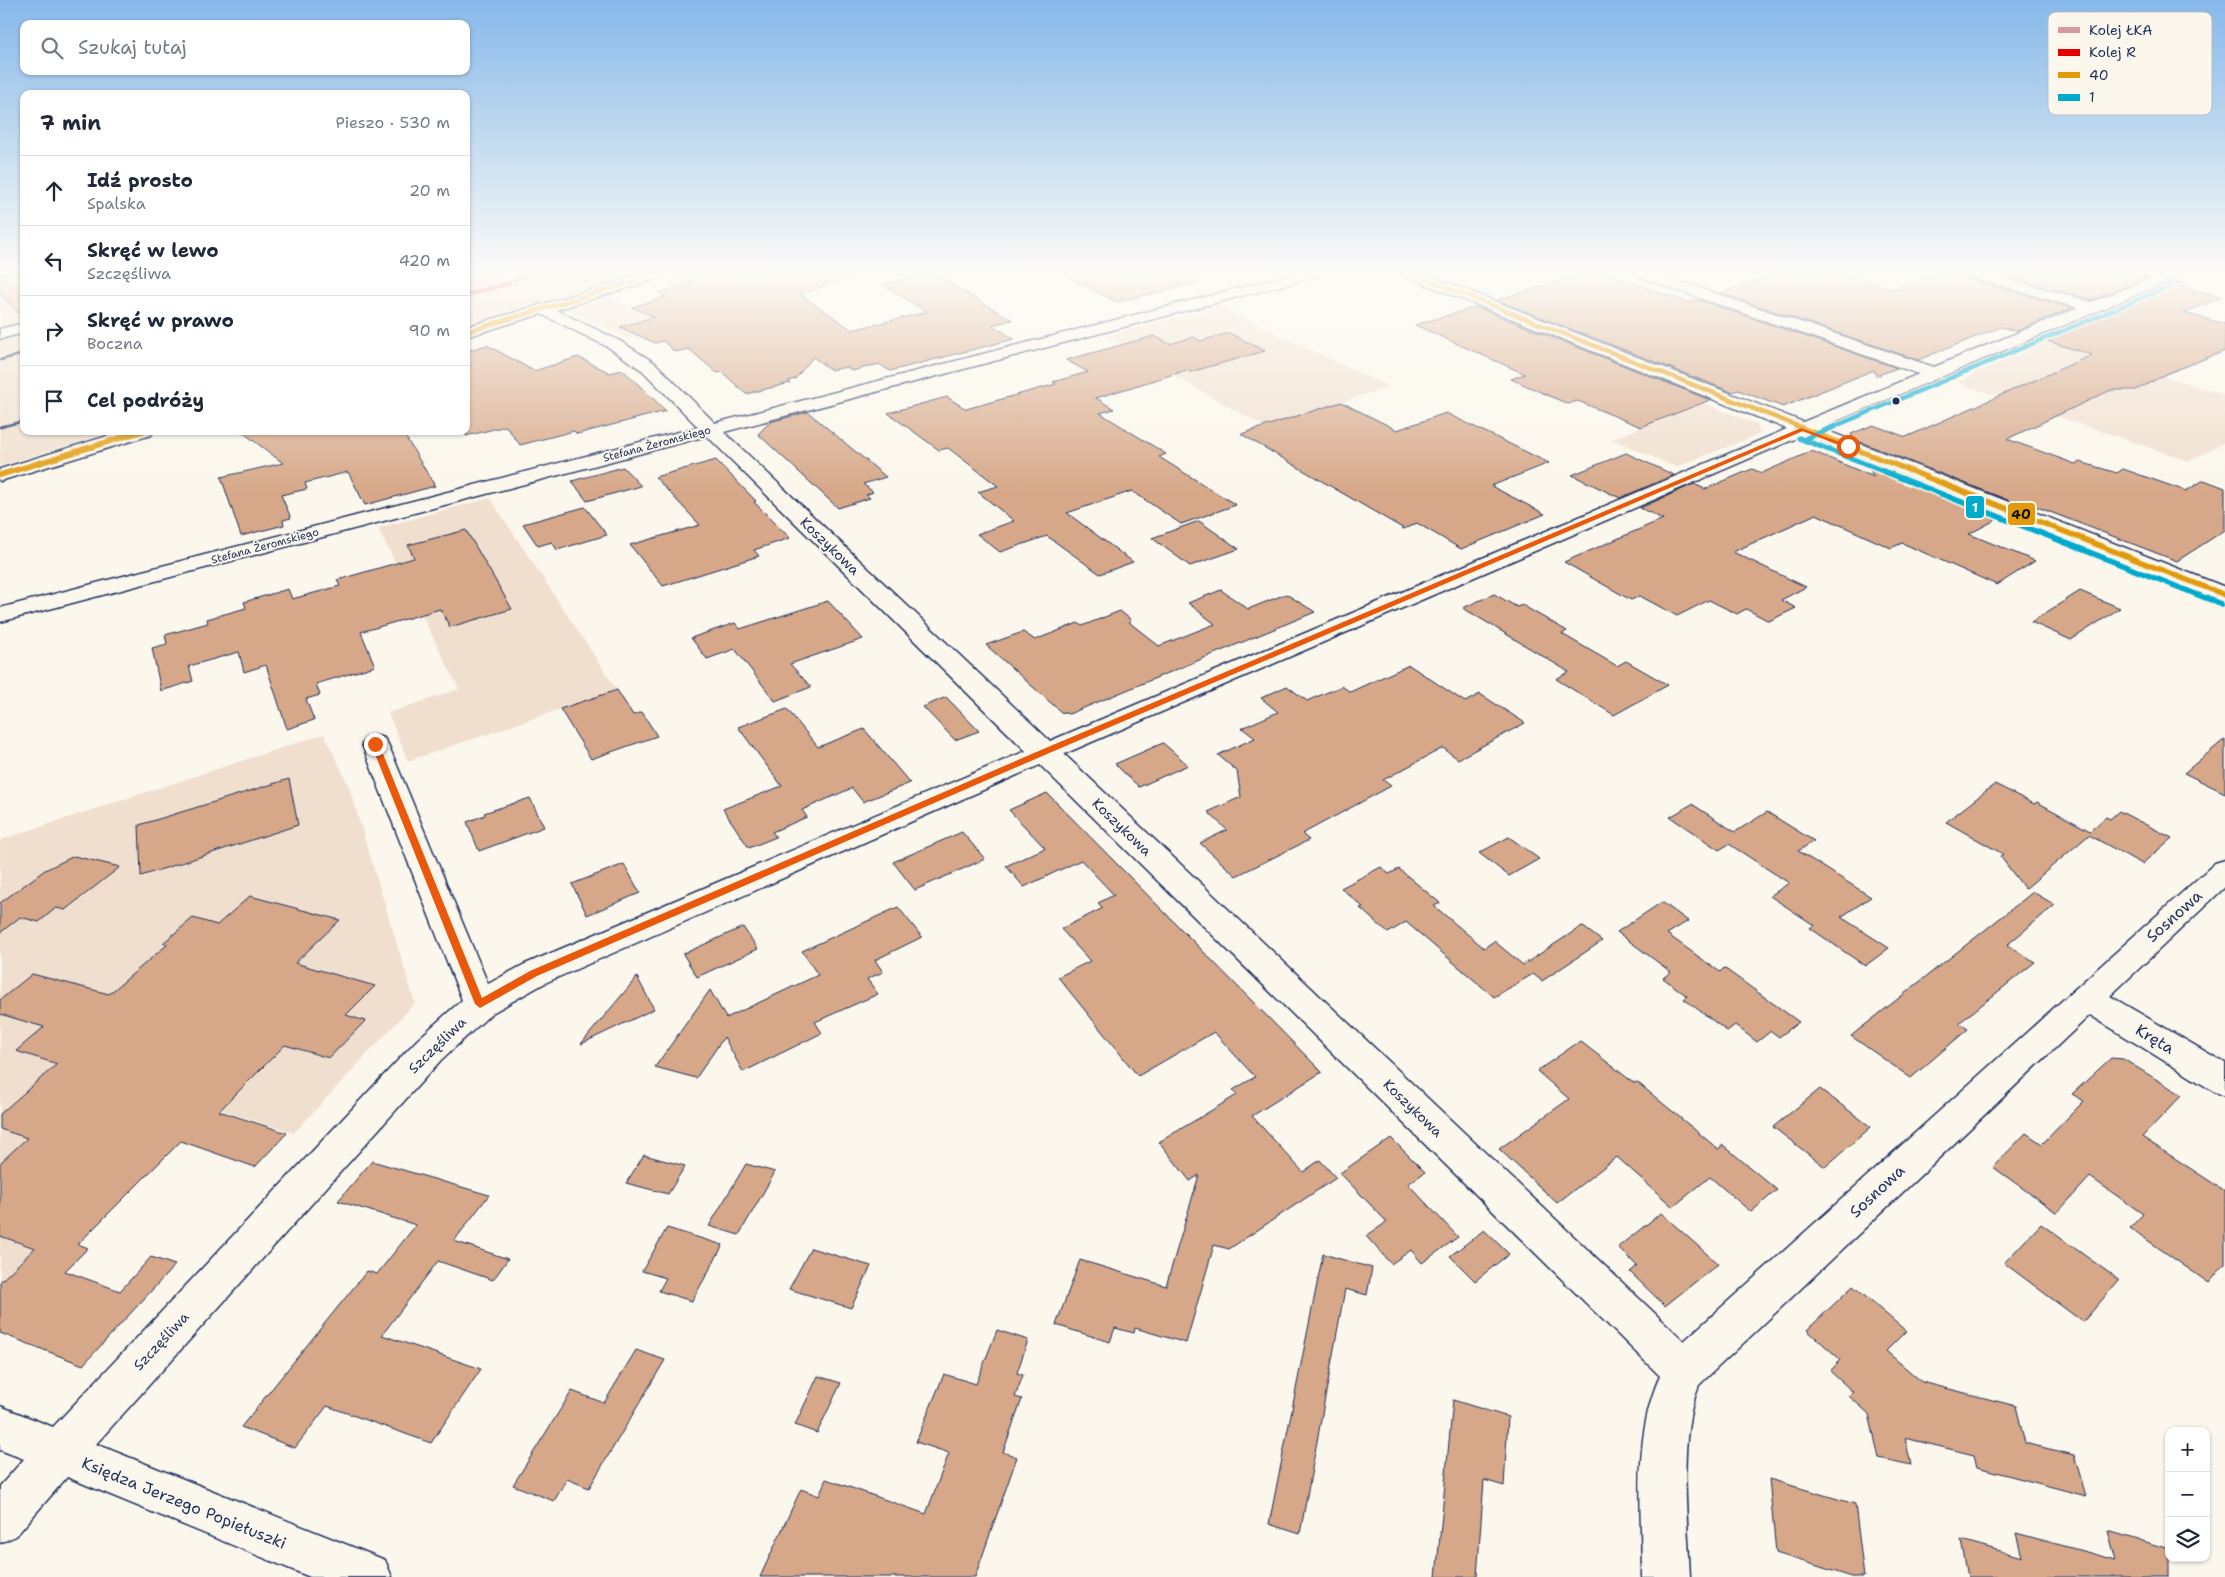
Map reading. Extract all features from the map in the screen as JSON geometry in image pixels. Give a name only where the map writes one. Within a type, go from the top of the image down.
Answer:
[{"type":"street","name":"Koszykowa","points":[[619,347],[649,367],[710,430],[1684,1370]]},
{"type":"street","name":"Stefana Żeromskiego","points":[[0,615],[1030,347]]},
{"type":"street","points":[[1595,347],[2225,595]]},
{"type":"street","points":[[1857,347],[1934,373]]},
{"type":"street","name":"Szczęśliwa","points":[[0,1520],[111,1394],[429,1050],[480,1004],[534,974],[1044,752],[1998,347]]},
{"type":"street","points":[[0,476],[131,435]]},
{"type":"street","points":[[375,744],[480,1004]]},
{"type":"street","name":"Sosnowa","points":[[1666,1577],[1664,1459],[1670,1402],[1684,1370],[2086,996],[2225,870]]},
{"type":"street","name":"Kręta","points":[[2086,996],[2225,1081]]},
{"type":"street","name":"Księdza Jerzego Popiełuszki","points":[[0,1428],[368,1577]]},
{"type":"shaded area","points":[[0,347],[20,347],[20,435],[103,435],[0,466]]},
{"type":"shaded area","points":[[1124,347],[1304,347],[1388,387],[1265,427]]},
{"type":"shaded area","points":[[2035,347],[2066,347],[2225,395],[2225,442],[2189,461],[1956,382]]},
{"type":"shaded area","points":[[1704,403],[1757,424],[1760,434],[1676,467],[1611,439]]},
{"type":"shaded area","points":[[490,498],[617,690],[408,761],[388,713],[459,689],[378,528]]},
{"type":"shaded area","points":[[324,734],[348,784],[415,1003],[294,1133],[204,1105],[79,1204],[0,1282],[0,840]]},
{"type":"building","points":[[490,347],[534,371],[578,357],[610,373],[623,370],[666,411],[577,434],[574,431],[520,445],[506,426],[470,435],[470,350]]},
{"type":"building","points":[[669,347],[985,347],[890,371],[879,364],[852,371],[847,367],[831,370],[813,357],[795,379],[788,381],[790,383],[746,394],[722,372],[717,373],[689,349],[675,352]]},
{"type":"building","points":[[1115,347],[1256,347],[1265,351],[1190,372],[1187,370],[1096,398],[1114,409],[1100,413],[1166,454],[1159,457],[1236,505],[1181,524],[1132,491],[1067,513],[1133,562],[1100,574],[1047,536],[1000,552],[977,534],[1014,521],[978,492],[998,486],[948,448],[939,450],[888,413],[947,397],[966,409],[1056,384],[1053,382],[1088,372],[1066,360]]},
{"type":"building","points":[[1463,347],[1576,347],[1710,400],[1641,427],[1578,401],[1568,404],[1511,379],[1525,374]]},
{"type":"building","points":[[1616,347],[1835,347],[1897,368],[1876,376],[1874,370],[1783,407],[1738,390],[1732,392]]},
{"type":"building","points":[[1878,347],[1952,347],[1918,360]]},
{"type":"building","points":[[2065,347],[2225,347],[2225,351],[2168,373],[2136,390],[2111,390],[2007,439],[2075,464],[2080,462],[2117,473],[2123,469],[2186,491],[2204,480],[2225,488],[2225,530],[2177,561],[2027,503],[2023,506],[1853,439],[1851,434],[1873,425],[1906,437],[2092,355]]},
{"type":"building","points":[[1341,402],[1397,430],[1446,413],[1549,463],[1491,486],[1545,514],[1461,549],[1417,523],[1404,529],[1241,434]]},
{"type":"building","points":[[808,412],[886,477],[863,484],[873,492],[866,495],[870,498],[838,508],[758,434],[770,422]]},
{"type":"building","points":[[246,435],[404,435],[435,486],[365,505],[348,472],[305,483],[307,489],[281,495],[291,518],[283,520],[284,525],[241,536],[221,477],[283,463]]},
{"type":"building","points":[[1812,451],[1874,477],[1865,461],[2003,516],[1969,534],[2035,561],[1997,585],[1902,543],[1891,548],[1816,514],[1733,552],[1806,587],[1781,600],[1796,608],[1769,621],[1746,609],[1737,614],[1709,600],[1677,616],[1640,596],[1631,600],[1564,562],[1663,519],[1640,508],[1694,484],[1705,489],[1752,469],[1762,473]]},
{"type":"building","points":[[1626,453],[1674,475],[1620,498],[1572,475]]},
{"type":"building","points":[[716,460],[790,538],[754,550],[759,556],[663,586],[630,545],[700,525],[655,477]]},
{"type":"building","points":[[623,467],[641,486],[587,501],[572,481]]},
{"type":"building","points":[[585,507],[607,535],[557,550],[552,542],[538,546],[523,524]]},
{"type":"building","points":[[1199,521],[1239,549],[1190,566],[1152,538]]},
{"type":"building","points":[[466,530],[512,609],[450,627],[440,609],[361,632],[375,666],[316,684],[320,695],[306,699],[314,720],[287,729],[266,665],[244,672],[239,652],[189,666],[193,681],[161,691],[152,648],[167,644],[165,635],[208,623],[207,619],[246,608],[244,602],[288,589],[292,599],[340,586],[337,580],[414,558],[408,545]]},
{"type":"building","points":[[1221,590],[1248,609],[1286,594],[1315,612],[1069,714],[1061,712],[986,645],[1023,632],[1035,640],[1078,623],[1082,626],[1120,611],[1130,619],[1130,623],[1159,646],[1215,624],[1188,603]]},
{"type":"building","points":[[2080,591],[2120,608],[2071,640],[2031,622]]},
{"type":"building","points":[[1494,594],[1517,607],[1522,605],[1567,631],[1562,634],[1617,666],[1626,661],[1668,685],[1614,715],[1556,679],[1569,672],[1463,608]]},
{"type":"building","points":[[828,601],[863,639],[790,664],[811,687],[775,701],[735,649],[707,659],[691,638],[735,623],[740,629]]},
{"type":"building","points":[[1409,665],[1465,702],[1480,694],[1525,723],[1458,759],[1443,748],[1383,780],[1391,786],[1302,834],[1309,840],[1236,876],[1200,843],[1227,830],[1208,812],[1241,797],[1237,771],[1218,755],[1255,738],[1242,728],[1278,712],[1261,698],[1287,686],[1307,701],[1342,686],[1350,692]]},
{"type":"building","points":[[617,690],[633,715],[642,712],[657,736],[591,759],[560,709]]},
{"type":"building","points":[[946,697],[979,731],[955,740],[923,707]]},
{"type":"building","points":[[787,709],[818,747],[864,729],[910,783],[863,802],[852,788],[802,810],[807,817],[772,832],[776,837],[749,848],[723,809],[782,786],[738,727]]},
{"type":"building","points":[[2225,739],[2225,793],[2184,773]]},
{"type":"building","points":[[1163,743],[1188,765],[1139,787],[1115,764]]},
{"type":"building","points":[[289,779],[298,825],[141,876],[139,825]]},
{"type":"building","points":[[1995,784],[2034,804],[2037,802],[2090,831],[2106,817],[2110,819],[2119,811],[2172,838],[2142,864],[2089,835],[2025,889],[2000,856],[2003,854],[1946,822]]},
{"type":"building","points":[[1047,793],[1322,1072],[1252,1116],[1303,1172],[1320,1160],[1336,1178],[1229,1249],[1214,1245],[1186,1343],[1135,1328],[1134,1333],[1115,1328],[1110,1342],[1056,1325],[1080,1260],[1166,1286],[1199,1175],[1190,1181],[1159,1142],[1237,1095],[1233,1090],[1255,1077],[1214,1032],[1138,1076],[1058,977],[1090,961],[1061,929],[1103,908],[1098,903],[1114,895],[1081,860],[1024,887],[1006,866],[1045,848],[1009,810]]},
{"type":"building","points":[[530,798],[544,827],[479,851],[467,822],[485,815],[484,813]]},
{"type":"building","points":[[1692,804],[1735,832],[1767,812],[1814,841],[1798,851],[1871,897],[1841,917],[1889,948],[1865,966],[1810,928],[1814,925],[1770,896],[1789,883],[1729,844],[1719,850],[1670,817]]},
{"type":"building","points":[[962,832],[985,859],[915,890],[893,862]]},
{"type":"building","points":[[1509,837],[1539,859],[1509,876],[1479,853]]},
{"type":"building","points":[[74,856],[120,867],[65,910],[56,908],[39,922],[20,917],[0,933],[0,903],[45,870]]},
{"type":"building","points":[[624,864],[640,893],[587,915],[572,884]]},
{"type":"building","points":[[1381,867],[1389,874],[1399,869],[1440,903],[1434,906],[1484,948],[1494,941],[1523,965],[1582,926],[1602,941],[1542,981],[1533,974],[1494,997],[1406,922],[1388,933],[1341,888]]},
{"type":"building","points":[[2033,892],[2055,905],[2007,945],[2035,962],[1959,1023],[1968,1029],[1911,1078],[1851,1036]]},
{"type":"building","points":[[250,896],[340,920],[295,963],[375,986],[346,1015],[365,1021],[329,1058],[285,1045],[219,1111],[287,1133],[255,1167],[181,1141],[78,1244],[88,1248],[65,1271],[120,1291],[151,1257],[175,1265],[83,1365],[0,1333],[0,1282],[35,1248],[0,1236],[0,1163],[27,1138],[0,1129],[0,1114],[57,1064],[16,1051],[44,1027],[0,1014],[0,1000],[32,974],[109,994],[168,944],[163,943],[193,918],[217,925]]},
{"type":"building","points":[[1662,902],[1688,921],[1667,934],[1720,972],[1724,968],[1799,1022],[1779,1037],[1771,1031],[1757,1042],[1735,1025],[1727,1031],[1684,999],[1687,996],[1663,978],[1671,972],[1617,932]]},
{"type":"building","points":[[898,907],[922,937],[875,960],[883,972],[867,979],[878,994],[815,1022],[822,1033],[743,1072],[724,1037],[696,1078],[655,1067],[710,990],[726,1018],[818,975],[802,951]]},
{"type":"building","points":[[743,927],[758,949],[697,977],[683,954]]},
{"type":"building","points":[[637,977],[654,1009],[581,1044]]},
{"type":"building","points":[[1580,1041],[1634,1083],[1637,1082],[1718,1149],[1723,1145],[1777,1190],[1751,1212],[1710,1177],[1673,1207],[1617,1157],[1557,1203],[1499,1149],[1569,1099],[1537,1071]]},
{"type":"building","points":[[2111,1058],[2123,1059],[2182,1095],[2142,1137],[2225,1191],[2225,1264],[2209,1283],[2130,1228],[2143,1214],[2090,1177],[2057,1213],[1993,1167],[2026,1133],[2042,1144],[2084,1101],[2072,1094]]},
{"type":"building","points":[[1820,1089],[1871,1127],[1825,1167],[1773,1127]]},
{"type":"building","points":[[1391,1138],[1425,1172],[1408,1184],[1458,1237],[1422,1263],[1411,1250],[1391,1264],[1366,1236],[1387,1222],[1340,1173]]},
{"type":"building","points":[[644,1155],[685,1166],[668,1194],[626,1183]]},
{"type":"building","points":[[372,1161],[489,1195],[454,1241],[508,1259],[493,1280],[438,1261],[382,1335],[481,1369],[431,1443],[327,1406],[295,1448],[241,1427],[367,1271],[377,1274],[416,1225],[338,1201]]},
{"type":"building","points":[[746,1164],[775,1172],[739,1235],[709,1226]]},
{"type":"building","points":[[1661,1213],[1718,1264],[1665,1306],[1630,1272],[1637,1266],[1618,1247]]},
{"type":"building","points":[[2041,1224],[2119,1280],[2083,1322],[2004,1263]]},
{"type":"building","points":[[667,1228],[723,1245],[692,1301],[659,1291],[666,1278],[642,1271]]},
{"type":"building","points":[[1484,1230],[1509,1254],[1475,1281],[1450,1256]]},
{"type":"building","points":[[811,1248],[871,1266],[851,1308],[789,1289]]},
{"type":"building","points":[[1323,1254],[1372,1268],[1367,1295],[1345,1289],[1300,1534],[1269,1524]]},
{"type":"building","points":[[1853,1286],[1906,1331],[1886,1351],[1922,1382],[2016,1406],[2025,1443],[2074,1455],[2086,1496],[1977,1467],[1974,1455],[1905,1438],[1911,1465],[1879,1458],[1869,1414],[1849,1396],[1853,1392],[1830,1371],[1841,1360],[1807,1330]]},
{"type":"building","points":[[997,1330],[1028,1340],[1017,1373],[1023,1375],[1015,1397],[1022,1399],[1003,1452],[1017,1457],[975,1577],[760,1577],[801,1489],[819,1496],[826,1479],[926,1514],[949,1453],[916,1442],[944,1374],[976,1384]]},
{"type":"building","points":[[636,1350],[665,1360],[589,1488],[567,1479],[554,1501],[513,1485],[572,1391],[604,1403]]},
{"type":"building","points":[[818,1376],[841,1383],[817,1433],[795,1425]]},
{"type":"building","points":[[1453,1400],[1508,1417],[1504,1486],[1484,1480],[1477,1577],[1436,1577]]},
{"type":"building","points":[[1769,1479],[1855,1504],[1864,1577],[1852,1577],[1776,1553]]},
{"type":"building","points":[[2108,1531],[2165,1548],[2165,1562],[2169,1562],[2169,1577],[1968,1577],[1961,1540],[2022,1557],[2016,1533],[2116,1560]]},
{"type":"railway","points":[[0,360],[20,355]]},
{"type":"railway","points":[[0,427],[20,422]]},
{"type":"transit line","name":"40","points":[[1596,347],[2225,595]]},
{"type":"transit line","name":"1","points":[[1807,438],[2026,347]]},
{"type":"transit line","name":"40","points":[[0,475],[130,435]]},
{"type":"transit line","name":"1","points":[[1799,438],[2221,604]]},
{"type":"route","points":[[375,744],[480,1004],[534,974],[1044,752],[1803,429],[1848,446]]}]
